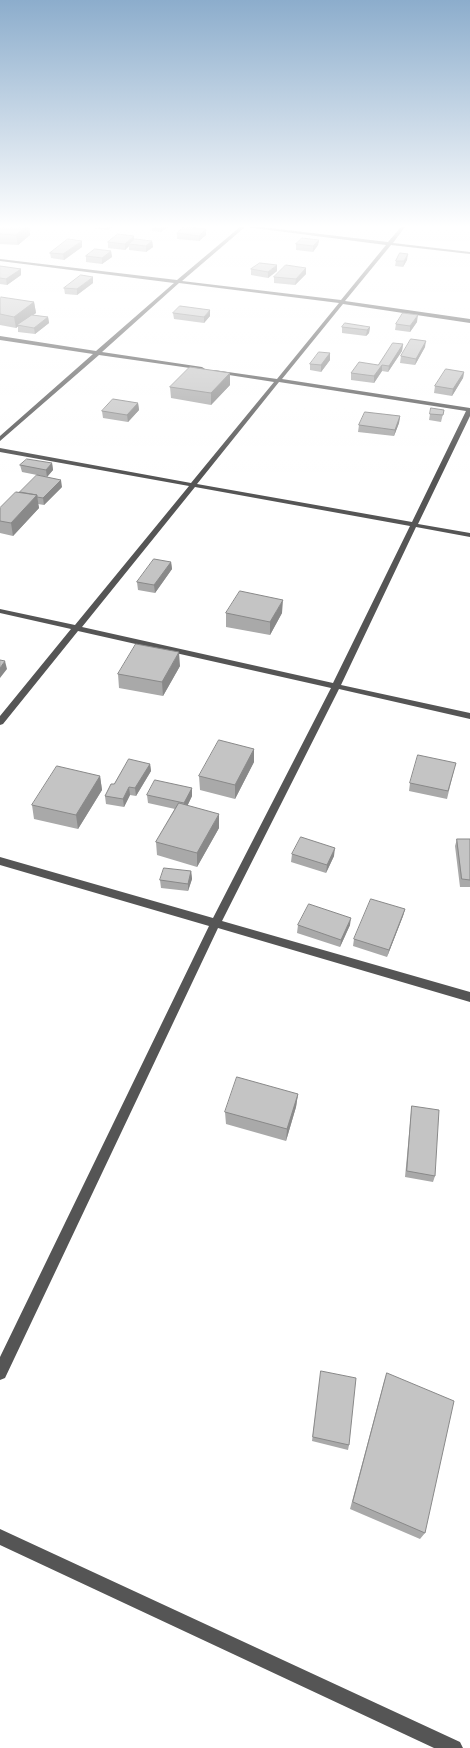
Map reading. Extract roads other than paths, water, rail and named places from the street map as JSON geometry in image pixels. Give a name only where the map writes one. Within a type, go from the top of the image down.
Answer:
[{"type":"street","points":[[0,439],[148,309]]},
{"type":"street","points":[[0,722],[338,309]]},
{"type":"street","points":[[387,309],[470,321]]},
{"type":"street","points":[[0,338],[470,410],[336,686],[215,924],[0,1372]]},
{"type":"street","points":[[0,450],[470,535]]},
{"type":"street","points":[[0,611],[470,716]]},
{"type":"street","points":[[0,861],[470,997]]},
{"type":"street","points":[[0,1538],[454,1748]]}]
